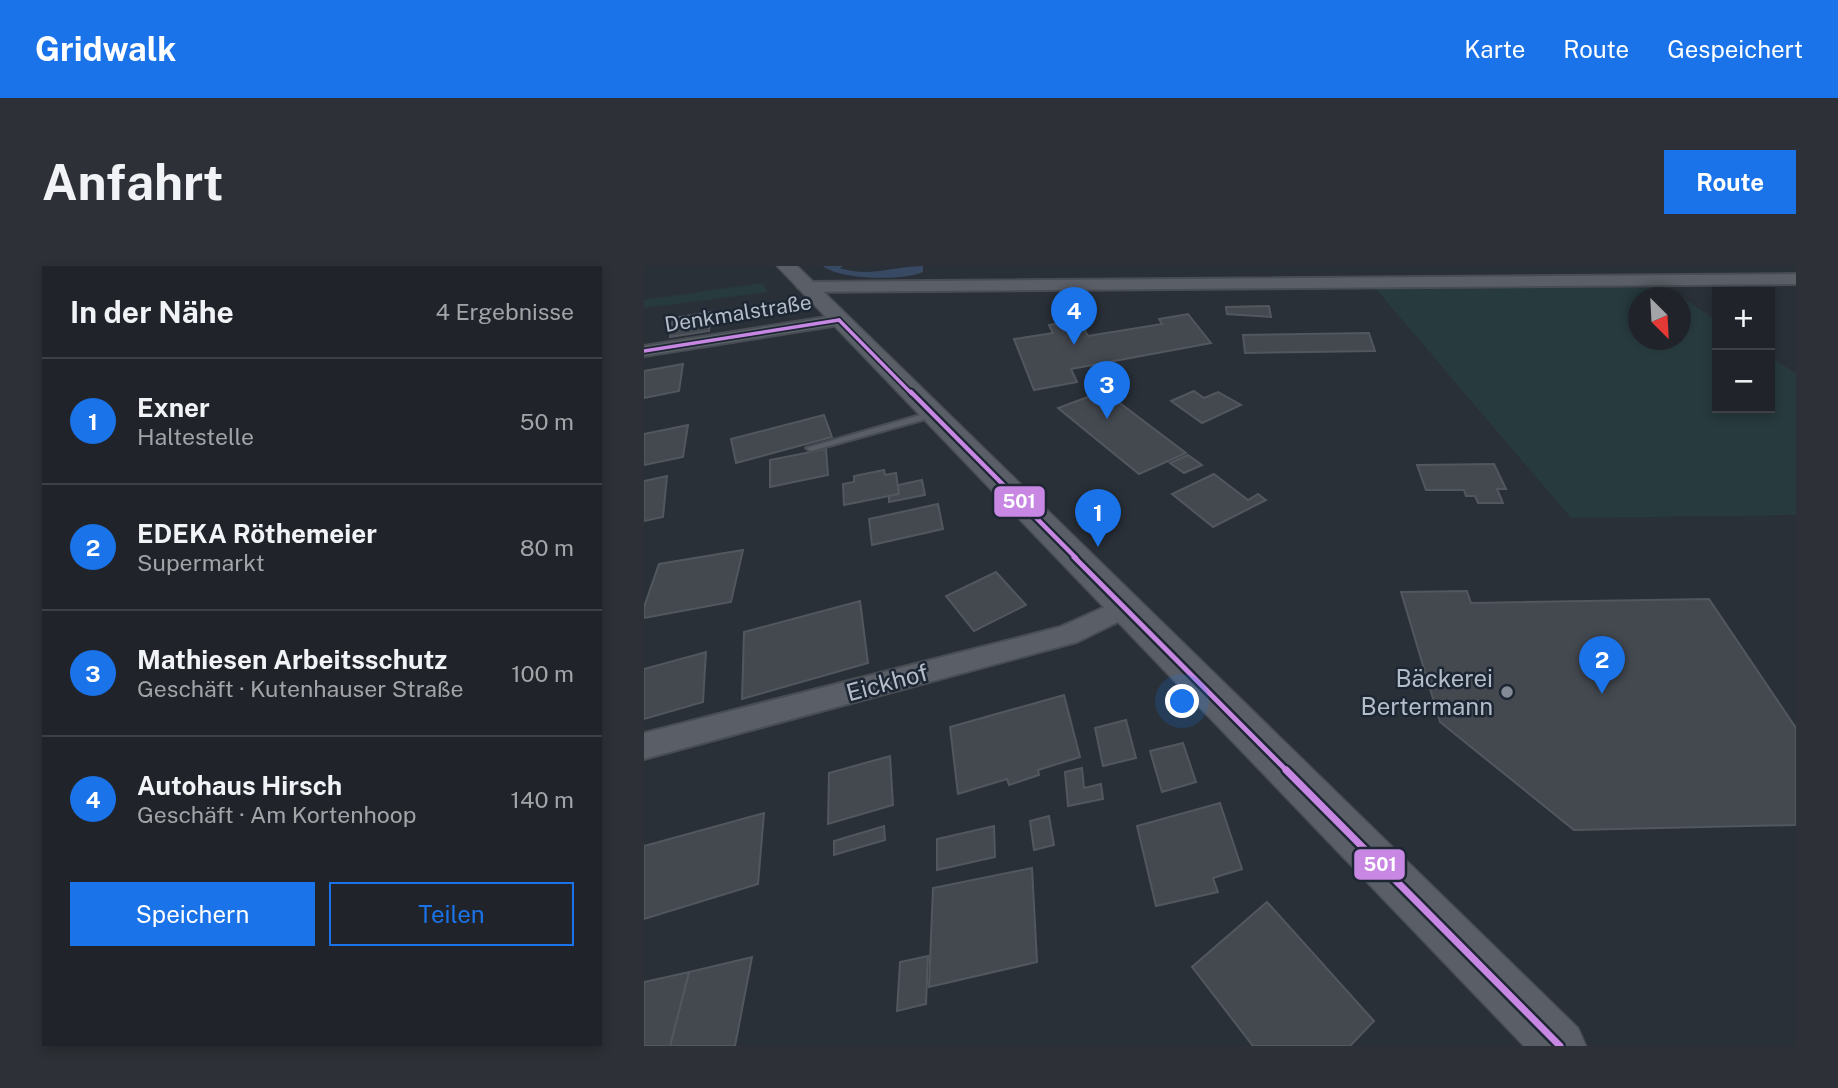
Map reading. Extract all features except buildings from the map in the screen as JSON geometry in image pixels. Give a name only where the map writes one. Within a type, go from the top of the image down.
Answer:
[{"type":"street","points":[[786,266],[1560,1046]]},
{"type":"street","points":[[805,288],[1796,279]]},
{"type":"street","name":"Denkmalstraße","points":[[644,351],[839,320]]},
{"type":"street","name":"Eickhof","points":[[644,746],[1067,635],[1125,607]]},
{"type":"lane","points":[[811,448],[934,414]]},
{"type":"green space","points":[[762,283],[768,292],[644,308],[644,300]]},
{"type":"green space","points":[[1666,286],[1628,287],[1628,350],[1691,350],[1691,303],[1712,318],[1712,413],[1775,413],[1775,359],[1796,374],[1796,515],[1571,518],[1375,288]]},
{"type":"water","points":[[823,266],[843,266],[840,268],[871,272],[923,266],[923,272],[902,277],[872,278],[843,274]]},
{"type":"transit line","name":"501","points":[[839,320],[1560,1046]]},
{"type":"transit line","name":"501","points":[[644,351],[839,320]]},
{"type":"place","name":"Autohaus Hirsch","points":[[1074,345]]},
{"type":"place","name":"Mathiesen Arbeitsschutz","points":[[1107,419]]},
{"type":"place","name":"Exner","points":[[1098,547]]},
{"type":"place","name":"Bäckerei Bertermann","points":[[1507,692]]},
{"type":"place","name":"EDEKA Röthemeier","points":[[1602,694]]}]
